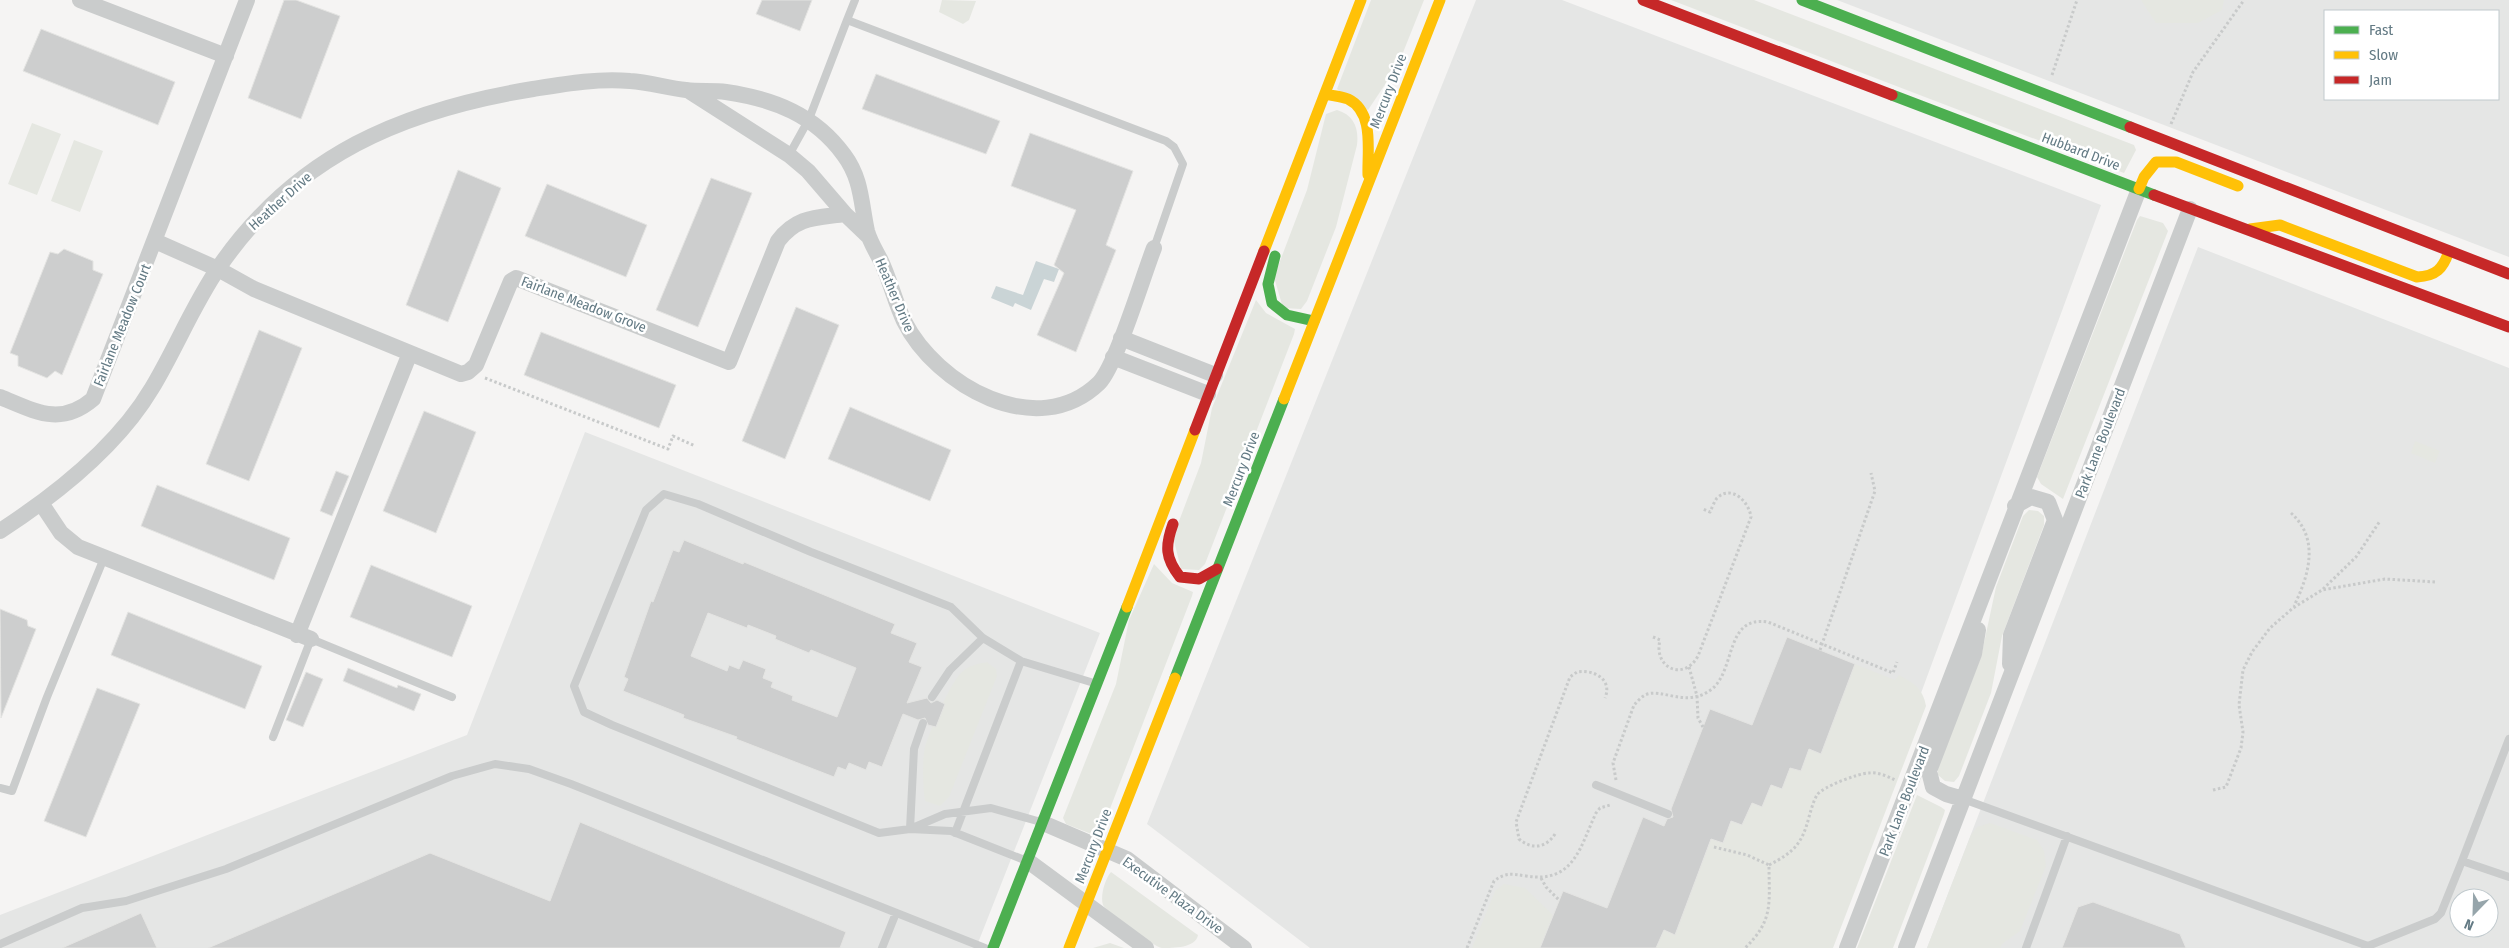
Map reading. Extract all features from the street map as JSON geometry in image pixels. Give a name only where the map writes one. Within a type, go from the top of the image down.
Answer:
[{"type":"street","points":[[80,0],[226,56]]},
{"type":"street","name":"Fairlane Meadow Court","points":[[0,397],[38,412],[57,416],[80,410],[92,399],[155,241],[247,0]]},
{"type":"street","points":[[993,948],[1099,684],[1215,375],[1361,0]]},
{"type":"street","name":"Mercury Drive","points":[[1069,948],[1440,0]]},
{"type":"street","name":"Hubbard Drive","points":[[1643,0],[2190,209],[2509,328]]},
{"type":"street","points":[[1802,0],[2509,274]]},
{"type":"street","name":"Heather Drive","points":[[0,531],[41,503],[74,477],[111,440],[151,390],[202,293],[218,269],[240,238],[262,214],[303,178],[342,152],[380,131],[419,115],[466,102],[570,83],[628,80],[689,91],[720,91],[752,96],[779,104],[809,120],[845,156],[860,186],[868,236]]},
{"type":"street","name":"Heather Drive","points":[[689,91],[788,155],[808,171],[845,214],[868,236],[881,260],[902,316],[915,341],[933,362],[959,383],[998,400],[1015,405],[1040,408],[1061,405],[1081,397],[1102,380],[1121,338],[1154,248]]},
{"type":"street","points":[[1325,94],[1350,100],[1362,112],[1368,129],[1366,154],[1368,184]]},
{"type":"street","points":[[1314,121],[1301,187],[1267,277],[1269,298],[1280,312],[1297,319],[1314,321]]},
{"type":"street","points":[[2139,189],[2144,177],[2156,162],[2176,162],[2249,190]]},
{"type":"street","name":"Park Lane Boulevard","points":[[1847,948],[1983,598],[2015,506],[2139,189]]},
{"type":"street","name":"Park Lane Boulevard","points":[[1906,948],[2190,209]]},
{"type":"street","name":"Fairlane Meadow Grove","points":[[468,372],[476,365],[511,281],[516,278],[729,362],[778,241],[788,227],[805,220],[845,214]]},
{"type":"street","points":[[2331,218],[2376,222]]},
{"type":"street","points":[[2246,230],[2280,225],[2417,277],[2432,277],[2444,267],[2449,251]]},
{"type":"street","points":[[155,241],[218,269],[254,289],[461,374],[468,372]]},
{"type":"street","points":[[1121,338],[1215,375]]},
{"type":"street","points":[[41,503],[60,533],[78,547],[304,637],[410,353]]},
{"type":"street","points":[[1113,357],[1208,394]]},
{"type":"street","points":[[1194,468],[1201,415]]},
{"type":"street","name":"Park Lane Boulevard","points":[[2010,677],[2011,635],[2055,520],[2048,502],[2031,496],[2015,506]]},
{"type":"street","points":[[1178,512],[1165,547],[1168,564],[1180,577],[1199,579],[1217,569]]},
{"type":"street","name":"Park Lane Boulevard","points":[[1963,799],[1946,794],[1933,787],[1929,771],[1974,654],[1983,598]]},
{"type":"street","name":"Executive Plaza Drive","points":[[1043,823],[1127,859],[1244,948]]},
{"type":"street","points":[[1028,861],[1146,948]]},
{"type":"lane","points":[[788,155],[809,120],[855,0]]},
{"type":"lane","points":[[847,20],[1166,141],[1174,147],[1183,164],[1154,248]]},
{"type":"lane","points":[[1028,861],[955,833],[910,829],[878,833],[612,726],[584,712],[574,686],[646,510],[664,494],[698,504],[811,552],[951,607],[983,638],[1021,661],[1099,684]]},
{"type":"lane","points":[[0,788],[12,791],[47,697],[104,558]]},
{"type":"lane","points":[[272,737],[304,637],[452,697]]},
{"type":"lane","points":[[932,697],[950,670],[983,638]]},
{"type":"lane","points":[[955,833],[1021,661]]},
{"type":"lane","points":[[910,829],[914,749],[923,723]]},
{"type":"lane","points":[[1963,799],[2368,946],[2435,919],[2441,913],[2509,739]]},
{"type":"lane","points":[[0,944],[82,908],[126,901],[226,869],[452,776],[496,764],[529,769],[563,781],[985,948]]},
{"type":"lane","points":[[1596,785],[1668,814]]},
{"type":"lane","points":[[910,829],[946,814],[991,808],[1043,823]]},
{"type":"lane","points":[[2026,948],[2067,836]]},
{"type":"lane","points":[[2462,861],[2509,877]]},
{"type":"lane","points":[[882,948],[896,913]]},
{"type":"path","points":[[2046,95],[2077,0]]},
{"type":"path","points":[[2164,140],[2193,72],[2244,0]]},
{"type":"path","points":[[468,372],[505,384],[668,449],[673,436],[695,446]]},
{"type":"path","points":[[1820,650],[1874,491],[1871,473]]},
{"type":"path","points":[[1653,637],[1660,640],[1659,656],[1664,664],[1671,669],[1680,670],[1689,667],[1698,656],[1750,517],[1750,508],[1746,502],[1731,494],[1717,498],[1710,512],[1703,510]]},
{"type":"path","points":[[2291,513],[2300,522],[2310,550],[2309,569],[2294,608]]},
{"type":"path","points":[[2213,790],[2226,786],[2240,748],[2243,732],[2239,698],[2243,670],[2259,640],[2294,608],[2322,590],[2356,558],[2380,521]]},
{"type":"path","points":[[2322,590],[2384,579],[2436,582]]},
{"type":"path","points":[[1620,783],[1614,775],[1613,763],[1634,705],[1646,694],[1680,698],[1697,696],[1713,688],[1722,676],[1740,630],[1753,622],[1768,622],[1893,674],[1897,662]]},
{"type":"path","points":[[1689,667],[1697,696],[1698,718],[1703,727]]},
{"type":"path","points":[[1555,834],[1544,844],[1536,847],[1526,845],[1519,839],[1516,822],[1566,685],[1577,672],[1594,672],[1601,677],[1605,684],[1608,692],[1605,698]]},
{"type":"path","points":[[1769,865],[1796,848],[1804,835],[1813,802],[1818,793],[1826,787],[1867,773],[1877,773],[1910,786]]},
{"type":"path","points":[[1467,948],[1494,882],[1503,874],[1513,873],[1542,878],[1558,872],[1574,860],[1580,852],[1596,813],[1606,805],[1612,805]]},
{"type":"path","points":[[1714,847],[1747,855],[1769,865]]},
{"type":"path","points":[[1745,948],[1764,926],[1769,909],[1769,865]]},
{"type":"path","points":[[1542,878],[1546,886],[1559,900]]},
{"type":"shaded area","points":[[942,0],[976,1],[969,20],[963,24],[939,12]]},
{"type":"shaded area","points":[[1371,0],[1424,0],[1398,65],[1368,110],[1337,89]]},
{"type":"shaded area","points":[[1476,0],[1562,0],[2101,205],[1827,948],[1310,948],[1147,824]]},
{"type":"shaded area","points":[[1671,0],[1754,0],[2134,145],[2136,150],[2124,173]]},
{"type":"shaded area","points":[[1837,0],[2509,0],[2509,257]]},
{"type":"shaded area","points":[[2141,0],[2224,0],[2222,10],[2198,23],[2156,23]]},
{"type":"shaded area","points":[[1337,110],[1348,115],[1354,123],[1357,133],[1357,145],[1336,227],[1307,301],[1301,309],[1283,308],[1274,277],[1307,190],[1326,114]]},
{"type":"shaded area","points":[[32,123],[61,134],[37,195],[8,184]]},
{"type":"shaded area","points":[[74,140],[103,151],[80,212],[51,201]]},
{"type":"shaded area","points":[[2140,216],[2163,223],[2168,231],[2063,499],[2041,484],[2037,477]]},
{"type":"shaded area","points":[[2198,247],[2509,368],[2509,948],[1927,948]]},
{"type":"shaded area","points":[[1036,261],[1059,269],[1054,282],[1044,279],[1031,310],[1015,303],[1013,307],[991,298],[996,286],[1023,295]]},
{"type":"shaded area","points":[[1256,300],[1266,313],[1295,329],[1294,334],[1205,564],[1199,570],[1181,569],[1173,537],[1201,463],[1212,408]]},
{"type":"shaded area","points":[[585,432],[1100,633],[976,948],[0,948],[0,915],[467,735]]},
{"type":"shaded area","points":[[2415,441],[2440,451],[2435,463],[2411,453]]},
{"type":"shaded area","points":[[2029,510],[2038,511],[2044,516],[2044,525],[2002,636],[1991,693],[1959,776],[1954,782],[1945,781],[1938,775],[1938,767],[1981,657],[1996,587],[2023,516]]},
{"type":"shaded area","points":[[1154,564],[1172,583],[1193,592],[1101,832],[1094,835],[1066,824],[1063,818],[1116,684],[1129,620]]},
{"type":"shaded area","points":[[987,662],[996,669],[997,676],[949,797],[940,806],[925,801],[923,774],[925,747],[941,708],[952,686],[962,672],[971,666]]},
{"type":"shaded area","points":[[1855,664],[1895,680],[1899,675],[1920,690],[1926,706],[1833,948],[1656,948],[1664,930],[1675,934],[1711,839],[1723,843],[1731,821],[1742,825],[1752,803],[1762,806],[1771,785],[1782,789],[1790,768],[1801,771],[1809,749],[1820,754]]},
{"type":"shaded area","points":[[1917,795],[1945,810],[1893,948],[1857,948]]},
{"type":"shaded area","points":[[1990,823],[2037,840],[2044,851],[2046,866],[2020,931],[2002,944],[2000,948],[1927,948],[1971,835],[1977,827]]},
{"type":"shaded area","points":[[1111,872],[1198,935],[1193,943],[1172,948],[1162,948],[1150,942],[1106,909],[1103,905],[1102,897]]},
{"type":"shaded area","points":[[1504,884],[1525,888],[1553,915],[1540,948],[1472,948],[1495,891]]},
{"type":"shaded area","points":[[1110,943],[1124,948],[1093,948]]},
{"type":"building","points":[[284,0],[296,0],[340,16],[301,119],[248,98]]},
{"type":"building","points":[[762,0],[812,0],[800,31],[756,14]]},
{"type":"building","points":[[41,29],[175,82],[158,125],[23,71]]},
{"type":"building","points":[[876,74],[1000,121],[986,154],[862,109]]},
{"type":"building","points":[[1030,133],[1133,171],[1106,245],[1116,250],[1076,352],[1037,335],[1064,273],[1054,265],[1076,210],[1011,186]]},
{"type":"building","points":[[458,170],[501,188],[448,322],[406,305]]},
{"type":"building","points":[[711,178],[752,193],[698,327],[656,310]]},
{"type":"building","points":[[547,184],[647,225],[626,277],[525,236]]},
{"type":"building","points":[[64,249],[93,261],[93,270],[103,274],[62,375],[55,371],[47,378],[18,366],[18,356],[10,353],[50,252],[58,254]]},
{"type":"building","points":[[796,307],[839,325],[785,459],[742,441]]},
{"type":"building","points":[[259,330],[302,348],[249,481],[206,464]]},
{"type":"building","points":[[541,332],[676,385],[659,428],[524,375]]},
{"type":"building","points":[[850,407],[951,450],[930,501],[828,459]]},
{"type":"building","points":[[424,411],[476,432],[436,533],[383,511]]},
{"type":"building","points":[[336,471],[349,476],[332,516],[320,511]]},
{"type":"building","points":[[157,485],[290,538],[274,580],[141,526]]},
{"type":"building","points":[[684,540],[743,564],[744,562],[895,624],[891,633],[917,643],[909,662],[922,667],[907,703],[927,698],[931,703],[937,700],[945,704],[936,727],[928,725],[925,718],[918,720],[903,714],[882,767],[869,762],[866,770],[849,763],[846,770],[838,767],[834,777],[736,739],[737,737],[683,718],[684,715],[623,691],[628,679],[624,677],[651,601],[653,602],[673,550],[679,552]],"holes":[[[708,613],[747,628],[748,625],[776,636],[775,639],[809,653],[811,650],[856,668],[837,717],[792,700],[793,696],[771,687],[773,682],[763,678],[766,669],[743,660],[739,669],[729,665],[727,671],[691,656]]]},
{"type":"building","points":[[371,565],[472,606],[452,657],[350,617]]},
{"type":"building","points":[[0,609],[27,620],[28,626],[36,629],[1,718]]},
{"type":"building","points":[[128,612],[262,666],[245,709],[111,655]]},
{"type":"building","points":[[1787,637],[1855,664],[1821,754],[1809,749],[1801,771],[1790,768],[1782,789],[1771,785],[1762,807],[1752,803],[1742,825],[1731,821],[1723,843],[1711,839],[1675,935],[1664,930],[1656,948],[1540,948],[1563,891],[1607,908],[1643,817],[1664,826],[1667,819],[1673,817],[1671,809],[1710,709],[1752,725]]},
{"type":"building","points":[[348,668],[397,688],[398,685],[421,694],[414,711],[343,681]]},
{"type":"building","points":[[306,672],[323,679],[303,727],[286,720]]},
{"type":"building","points":[[97,688],[140,704],[86,837],[44,821]]},
{"type":"building","points":[[580,822],[846,932],[840,948],[208,948],[430,853],[550,901]]},
{"type":"building","points":[[2093,902],[2180,934],[2186,948],[2062,948],[2078,907]]},
{"type":"building","points":[[141,913],[157,948],[62,948]]},
{"type":"traffic: fast","points":[[1802,0],[2130,127]]},
{"type":"traffic: fast","points":[[1892,95],[2154,195]]},
{"type":"traffic: fast","points":[[1275,256],[1268,284],[1272,303],[1287,315],[1314,321]]},
{"type":"traffic: fast","points":[[1175,678],[1284,399]]},
{"type":"traffic: fast","points":[[993,948],[1127,607]]},
{"type":"traffic: slow","points":[[1264,251],[1361,0]]},
{"type":"traffic: slow","points":[[1284,399],[1440,0]]},
{"type":"traffic: slow","points":[[1325,94],[1348,99],[1357,105],[1362,113],[1368,133],[1368,175]]},
{"type":"traffic: slow","points":[[2139,189],[2144,177],[2156,162],[2176,162],[2238,186]]},
{"type":"traffic: slow","points":[[2250,229],[2280,225],[2417,277],[2429,275],[2438,270],[2444,263],[2449,251]]},
{"type":"traffic: slow","points":[[1127,607],[1195,430]]},
{"type":"traffic: slow","points":[[1069,948],[1175,678]]},
{"type":"traffic: jam","points":[[1643,0],[1892,95]]},
{"type":"traffic: jam","points":[[2130,127],[2509,274]]},
{"type":"traffic: jam","points":[[2154,195],[2509,327]]},
{"type":"traffic: jam","points":[[1195,430],[1264,251]]},
{"type":"traffic: jam","points":[[1173,524],[1168,552],[1171,564],[1180,577],[1199,579],[1217,569]]}]
